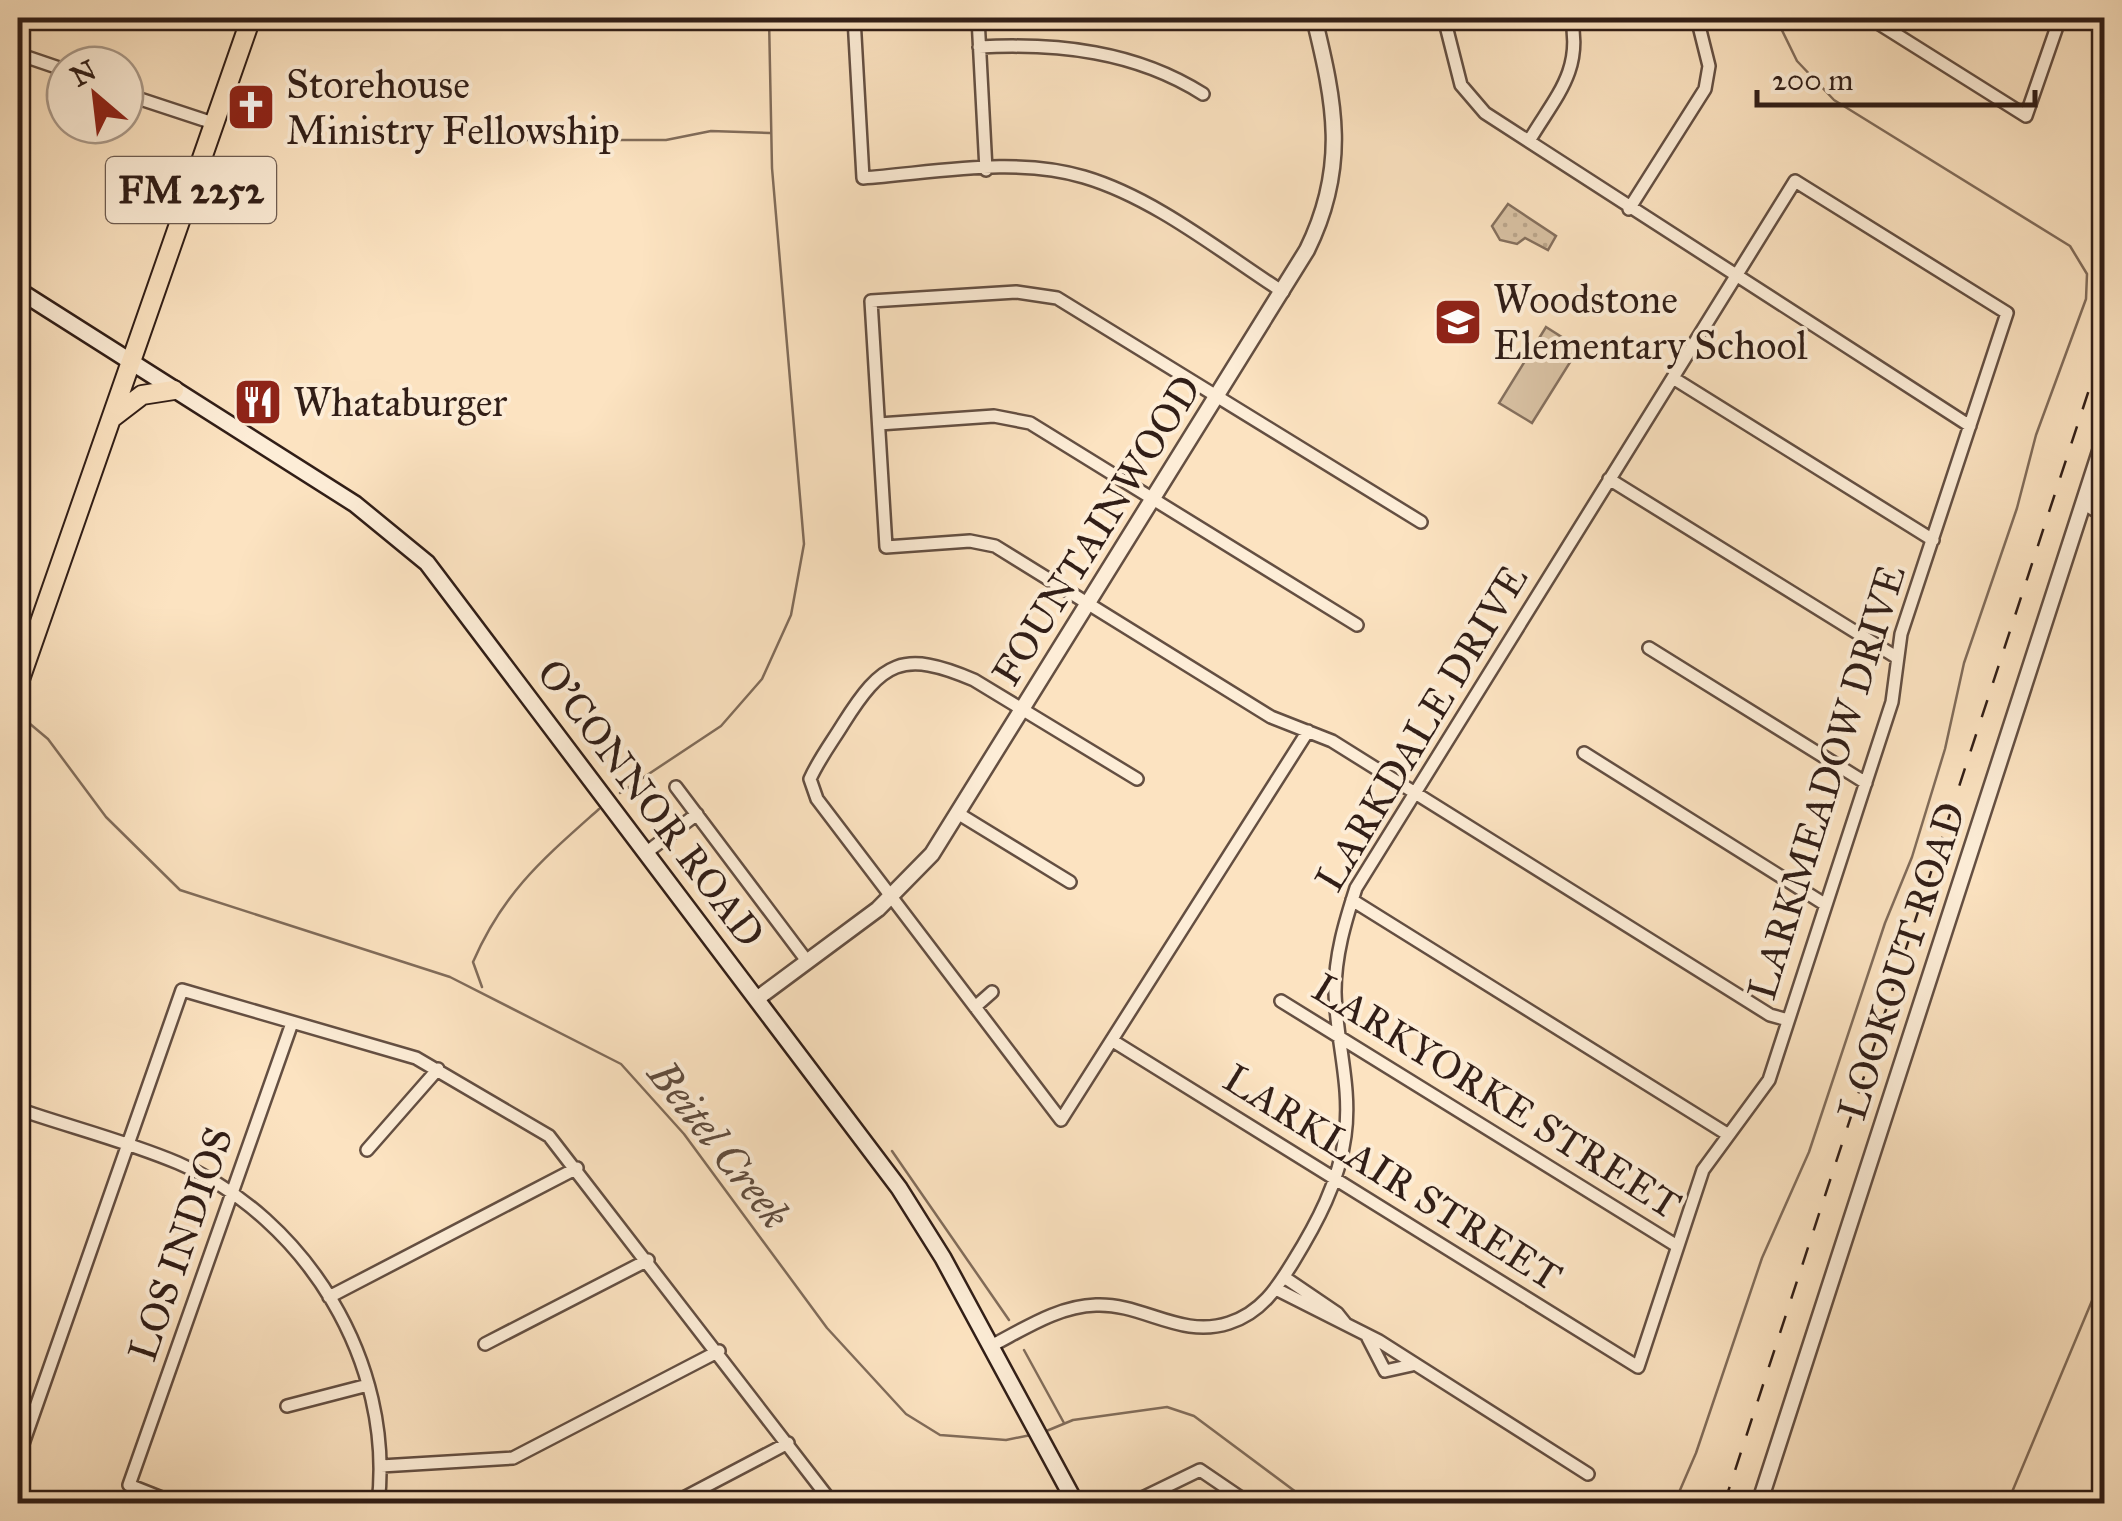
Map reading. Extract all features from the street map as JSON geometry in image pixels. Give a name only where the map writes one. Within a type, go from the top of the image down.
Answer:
[{"type":"main road","name":"FM 2252","points":[[18,685],[251,18]]},
{"type":"main road","name":"O'CONNOR ROAD","points":[[18,290],[355,504],[427,563],[899,1188],[991,1346],[1076,1504]]},
{"type":"main road","points":[[112,418],[142,394],[174,390]]},
{"type":"street","points":[[18,37],[24,18]]},
{"type":"street","points":[[854,18],[862,178],[986,170],[1060,172],[1110,187],[1282,292]]},
{"type":"street","points":[[978,18],[986,170]]},
{"type":"street","name":"FOUNTAINWOOD","points":[[758,998],[891,898],[932,854],[1282,292],[1316,232],[1334,168],[1334,105],[1314,18]]},
{"type":"street","points":[[1444,18],[1466,95],[1629,209],[1970,426]]},
{"type":"street","points":[[1529,142],[1572,66],[1577,44],[1571,18]]},
{"type":"street","points":[[1629,209],[1705,89],[1709,66],[1698,18]]},
{"type":"street","points":[[1870,18],[2026,116],[2060,18]]},
{"type":"street","points":[[979,46],[1076,48],[1172,75],[1203,94]]},
{"type":"street","points":[[18,54],[45,63]]},
{"type":"street","points":[[145,101],[213,124]]},
{"type":"street","name":"LARKDALE DRIVE","points":[[991,1346],[1052,1314],[1096,1305],[1136,1310],[1166,1323],[1215,1327],[1253,1312],[1280,1283],[1317,1224],[1334,1179],[1347,1109],[1336,972],[1352,900],[1414,792],[1795,181],[2007,313]]},
{"type":"street","points":[[1422,522],[1057,298],[1016,292],[871,301],[886,547],[982,542],[1271,717],[1308,731],[1414,792],[1770,1015],[1788,1020]]},
{"type":"street","name":"LARKMEADOW DRIVE","points":[[1638,1367],[1704,1170],[1727,1134],[1764,1092],[1892,702],[1896,657],[2007,313]]},
{"type":"street","points":[[1673,378],[1933,540]]},
{"type":"street","points":[[880,424],[1016,418],[1357,625]]},
{"type":"street","name":"LOOKOUT ROAD","points":[[1759,1504],[2104,439]]},
{"type":"street","points":[[1609,479],[1896,657]]},
{"type":"street","points":[[2083,503],[2104,516]]},
{"type":"street","points":[[1648,648],[1866,783]]},
{"type":"street","points":[[1137,779],[1024,709],[946,669],[916,666],[883,672],[871,680],[813,772],[811,786],[891,898],[1061,1120],[1308,731]]},
{"type":"street","points":[[1584,752],[1826,904]]},
{"type":"street","points":[[676,787],[807,962]]},
{"type":"street","points":[[647,852],[697,814]]},
{"type":"street","points":[[959,814],[1070,882]]},
{"type":"street","points":[[1352,900],[1727,1134]]},
{"type":"street","points":[[18,1458],[182,990],[404,1053],[438,1069],[549,1136],[834,1504]]},
{"type":"street","points":[[975,1007],[992,992]]},
{"type":"street","name":"LARKYORKE STREET","points":[[1282,1001],[1678,1246]]},
{"type":"street","name":"LOS INDIOS","points":[[177,1504],[129,1486],[292,1023]]},
{"type":"street","name":"LARKLAIR STREET","points":[[1114,1042],[1638,1367]]},
{"type":"street","points":[[367,1150],[438,1069]]},
{"type":"street","points":[[18,1110],[178,1163],[232,1194],[282,1234],[329,1296],[368,1384],[381,1466],[378,1504]]},
{"type":"street","points":[[329,1296],[576,1168]]},
{"type":"street","points":[[485,1344],[648,1260]]},
{"type":"street","points":[[1280,1283],[1588,1474]]},
{"type":"street","points":[[1368,1338],[1380,1367],[1385,1370],[1412,1365]]},
{"type":"street","points":[[381,1466],[513,1458],[718,1351]]},
{"type":"street","points":[[287,1406],[368,1384]]},
{"type":"street","points":[[672,1504],[788,1443]]},
{"type":"street","points":[[1130,1504],[1190,1471],[1200,1470],[1250,1504]]},
{"type":"street","points":[[919,1504],[934,1504]]},
{"type":"shaded area","points":[[1508,204],[1556,236],[1548,250],[1525,238],[1517,244],[1500,240],[1492,226]]},
{"type":"shaded area","points":[[1546,327],[1579,348],[1532,423],[1499,403]]},
{"type":"waterway","points":[[620,793],[721,726],[762,679],[791,615],[804,544],[772,168],[769,18]]},
{"type":"waterway","points":[[1674,1504],[1696,1453],[1762,1258],[1809,1152],[1885,923],[1912,857],[1945,749],[1964,663],[2017,508],[2036,435],[2086,299],[2087,274],[2070,246],[1834,100],[1797,61],[1776,18]]},
{"type":"waterway","points":[[508,140],[666,140],[711,131],[770,133]]},
{"type":"waterway","name":"Beitel Creek","points":[[23,718],[48,739],[106,817],[180,890],[450,977],[621,1064],[684,1134],[827,1328],[906,1414],[940,1435],[1006,1440],[1031,1435]]},
{"type":"waterway","points":[[482,987],[473,962],[498,915],[543,861],[599,809]]},
{"type":"waterway","points":[[892,1151],[1009,1320]]},
{"type":"waterway","points":[[2007,1504],[2104,1272]]},
{"type":"waterway","points":[[1024,1350],[1064,1423]]},
{"type":"waterway","name":"Beitel Creek","points":[[1044,1432],[1073,1420],[1167,1407],[1194,1416],[1312,1504]]},
{"type":"railway","points":[[1724,1504],[2104,344]]},
{"type":"place","name":"Storehouse Ministry Fellowship","points":[[251,107]]},
{"type":"place","name":"Woodstone Elementary School","points":[[1458,322]]},
{"type":"place","name":"Whataburger","points":[[258,402]]}]
